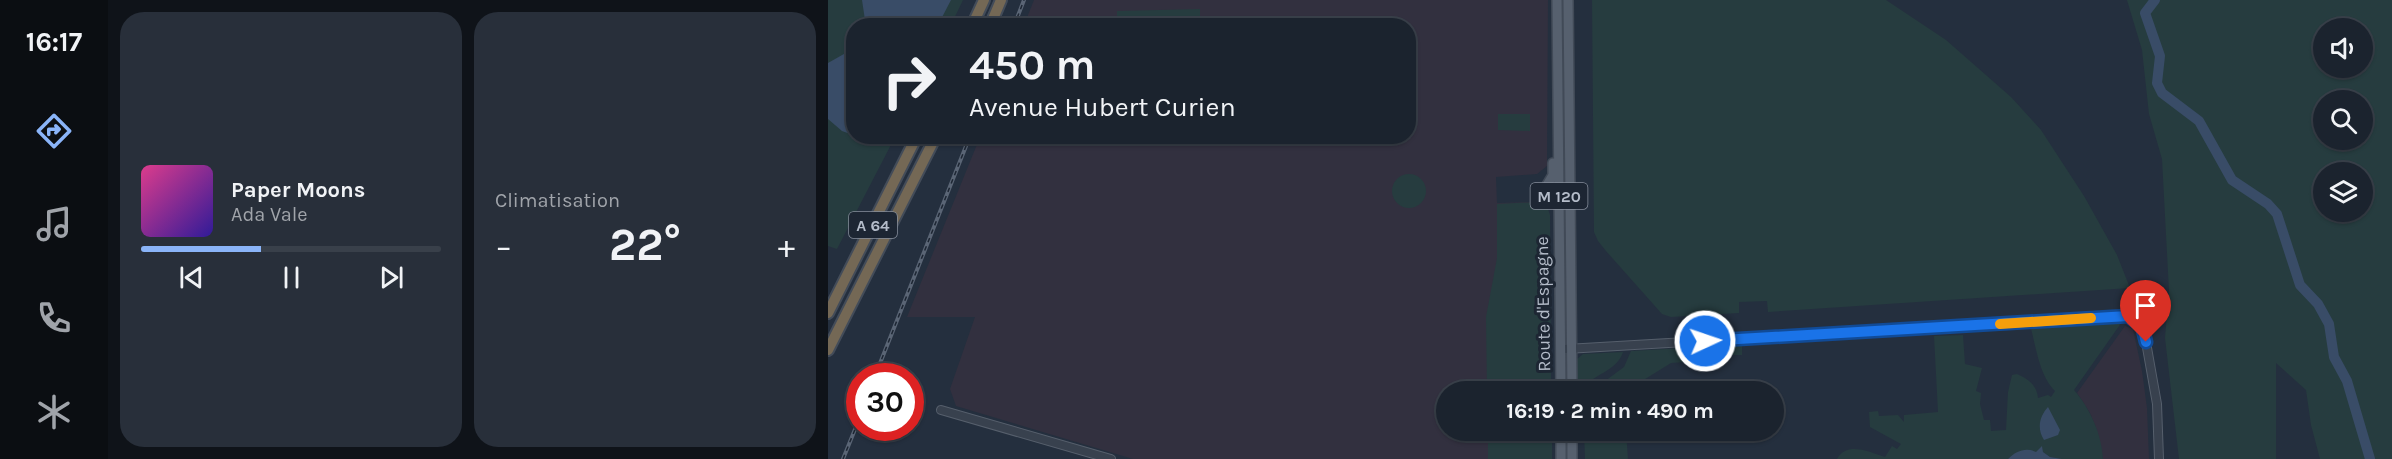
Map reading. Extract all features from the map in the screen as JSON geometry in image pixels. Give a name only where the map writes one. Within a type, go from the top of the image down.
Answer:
[{"type":"highway","points":[[976,18],[984,0]]},
{"type":"highway","points":[[993,18],[1001,0]]},
{"type":"highway","name":"A 64","points":[[828,314],[913,144]]},
{"type":"highway","name":"A 64","points":[[828,350],[932,144]]},
{"type":"main road","name":"Route d'Espagne","points":[[1557,0],[1561,381]]},
{"type":"main road","name":"Route d'Espagne","points":[[1568,0],[1572,381]]},
{"type":"main road","points":[[1547,185],[1553,175],[1558,119]]},
{"type":"main road","points":[[1561,441],[1561,459]]},
{"type":"main road","points":[[1572,441],[1572,459]]},
{"type":"street","points":[[1560,349],[2128,316],[2142,326],[2146,342],[2157,404],[2159,459]]},
{"type":"street","points":[[941,410],[1111,459]]},
{"type":"shaded area","points":[[1034,0],[1548,0],[1547,166],[1537,174],[1496,177],[1497,203],[1538,202],[1547,206],[1548,209],[1551,381],[1436,381],[1436,441],[1552,441],[1552,459],[1133,459],[956,406],[950,389],[975,317],[907,317],[977,144],[1416,144],[1416,18],[1027,18]]},
{"type":"shaded area","points":[[2125,326],[2133,329],[2142,371],[2147,408],[2149,459],[2103,459],[2096,428],[2090,413],[2077,393]]},
{"type":"green space","points":[[828,0],[963,0],[954,18],[846,18],[846,144],[891,144],[837,249],[828,246]]},
{"type":"green space","points":[[1592,0],[1886,0],[1946,40],[2011,97],[2041,130],[2084,196],[2117,255],[2130,288],[1768,312],[1767,301],[1739,302],[1739,313],[1671,317],[1662,314],[1606,251],[1594,232]]},
{"type":"green space","points":[[2127,0],[2392,0],[2392,459],[2320,459],[2311,425],[2306,390],[2276,363],[2276,459],[2179,459],[2165,338],[2169,291],[2162,159],[2149,114],[2142,50]]},
{"type":"green space","points":[[1200,9],[1200,18],[1117,18],[1117,11]]},
{"type":"green space","points":[[1498,114],[1530,114],[1530,131],[1498,130]]},
{"type":"green space","points":[[1409,174],[1421,179],[1426,191],[1421,203],[1409,208],[1397,203],[1392,191],[1397,179]]},
{"type":"green space","points":[[1538,202],[1547,206],[1550,215],[1551,381],[1487,381],[1486,317],[1497,258],[1497,204]]},
{"type":"green space","points":[[2124,319],[2074,390],[2094,422],[2103,459],[2050,457],[2043,452],[2042,447],[2036,453],[2008,459],[1837,459],[1846,450],[1852,449],[1885,457],[1892,446],[1897,449],[1901,444],[1870,427],[1869,412],[1878,411],[1879,416],[1898,415],[1904,422],[1904,415],[1938,412],[1934,336],[1963,335],[1965,364],[1982,368],[1976,391],[1981,393],[1980,404],[1984,420],[1990,420],[1991,431],[2006,430],[2008,392],[2012,375],[2017,374],[2031,383],[2036,389],[2038,398],[2048,395],[2051,397],[2055,391],[2045,377],[2030,325]]},
{"type":"green space","points":[[1713,343],[1742,343],[1742,355],[1729,355],[1729,359],[1671,363],[1642,381],[1605,381],[1624,367],[1631,351],[1683,348]]},
{"type":"green space","points":[[1623,352],[1620,359],[1610,369],[1591,381],[1575,381],[1576,360],[1583,354]]},
{"type":"green space","points":[[1488,441],[1552,441],[1552,459],[1488,459]]},
{"type":"green space","points":[[1584,441],[1627,441],[1628,459],[1585,459]]},
{"type":"water","points":[[862,0],[951,0],[942,18],[865,18]]},
{"type":"water","points":[[846,53],[846,132],[828,119],[828,63]]},
{"type":"water","points":[[2048,407],[2060,430],[2058,435],[2044,440],[2040,432],[2040,423]]},
{"type":"water","points":[[2042,446],[2043,452],[2050,457],[2062,459],[2008,459],[2021,451],[2036,452]]},
{"type":"waterway","points":[[2155,0],[2145,13],[2160,56],[2157,83],[2162,93],[2199,121],[2232,180],[2268,204],[2277,214],[2300,285],[2318,304],[2329,324],[2334,357],[2347,381],[2370,459]]},
{"type":"railway","points":[[1017,18],[1024,0]]},
{"type":"railway","points":[[880,363],[967,144]]},
{"type":"railway","points":[[843,459],[850,441]]},
{"type":"slow traffic","points":[[2000,324],[2091,318]]},
{"type":"route","points":[[1705,341],[2128,316],[2142,326],[2146,342]]}]
